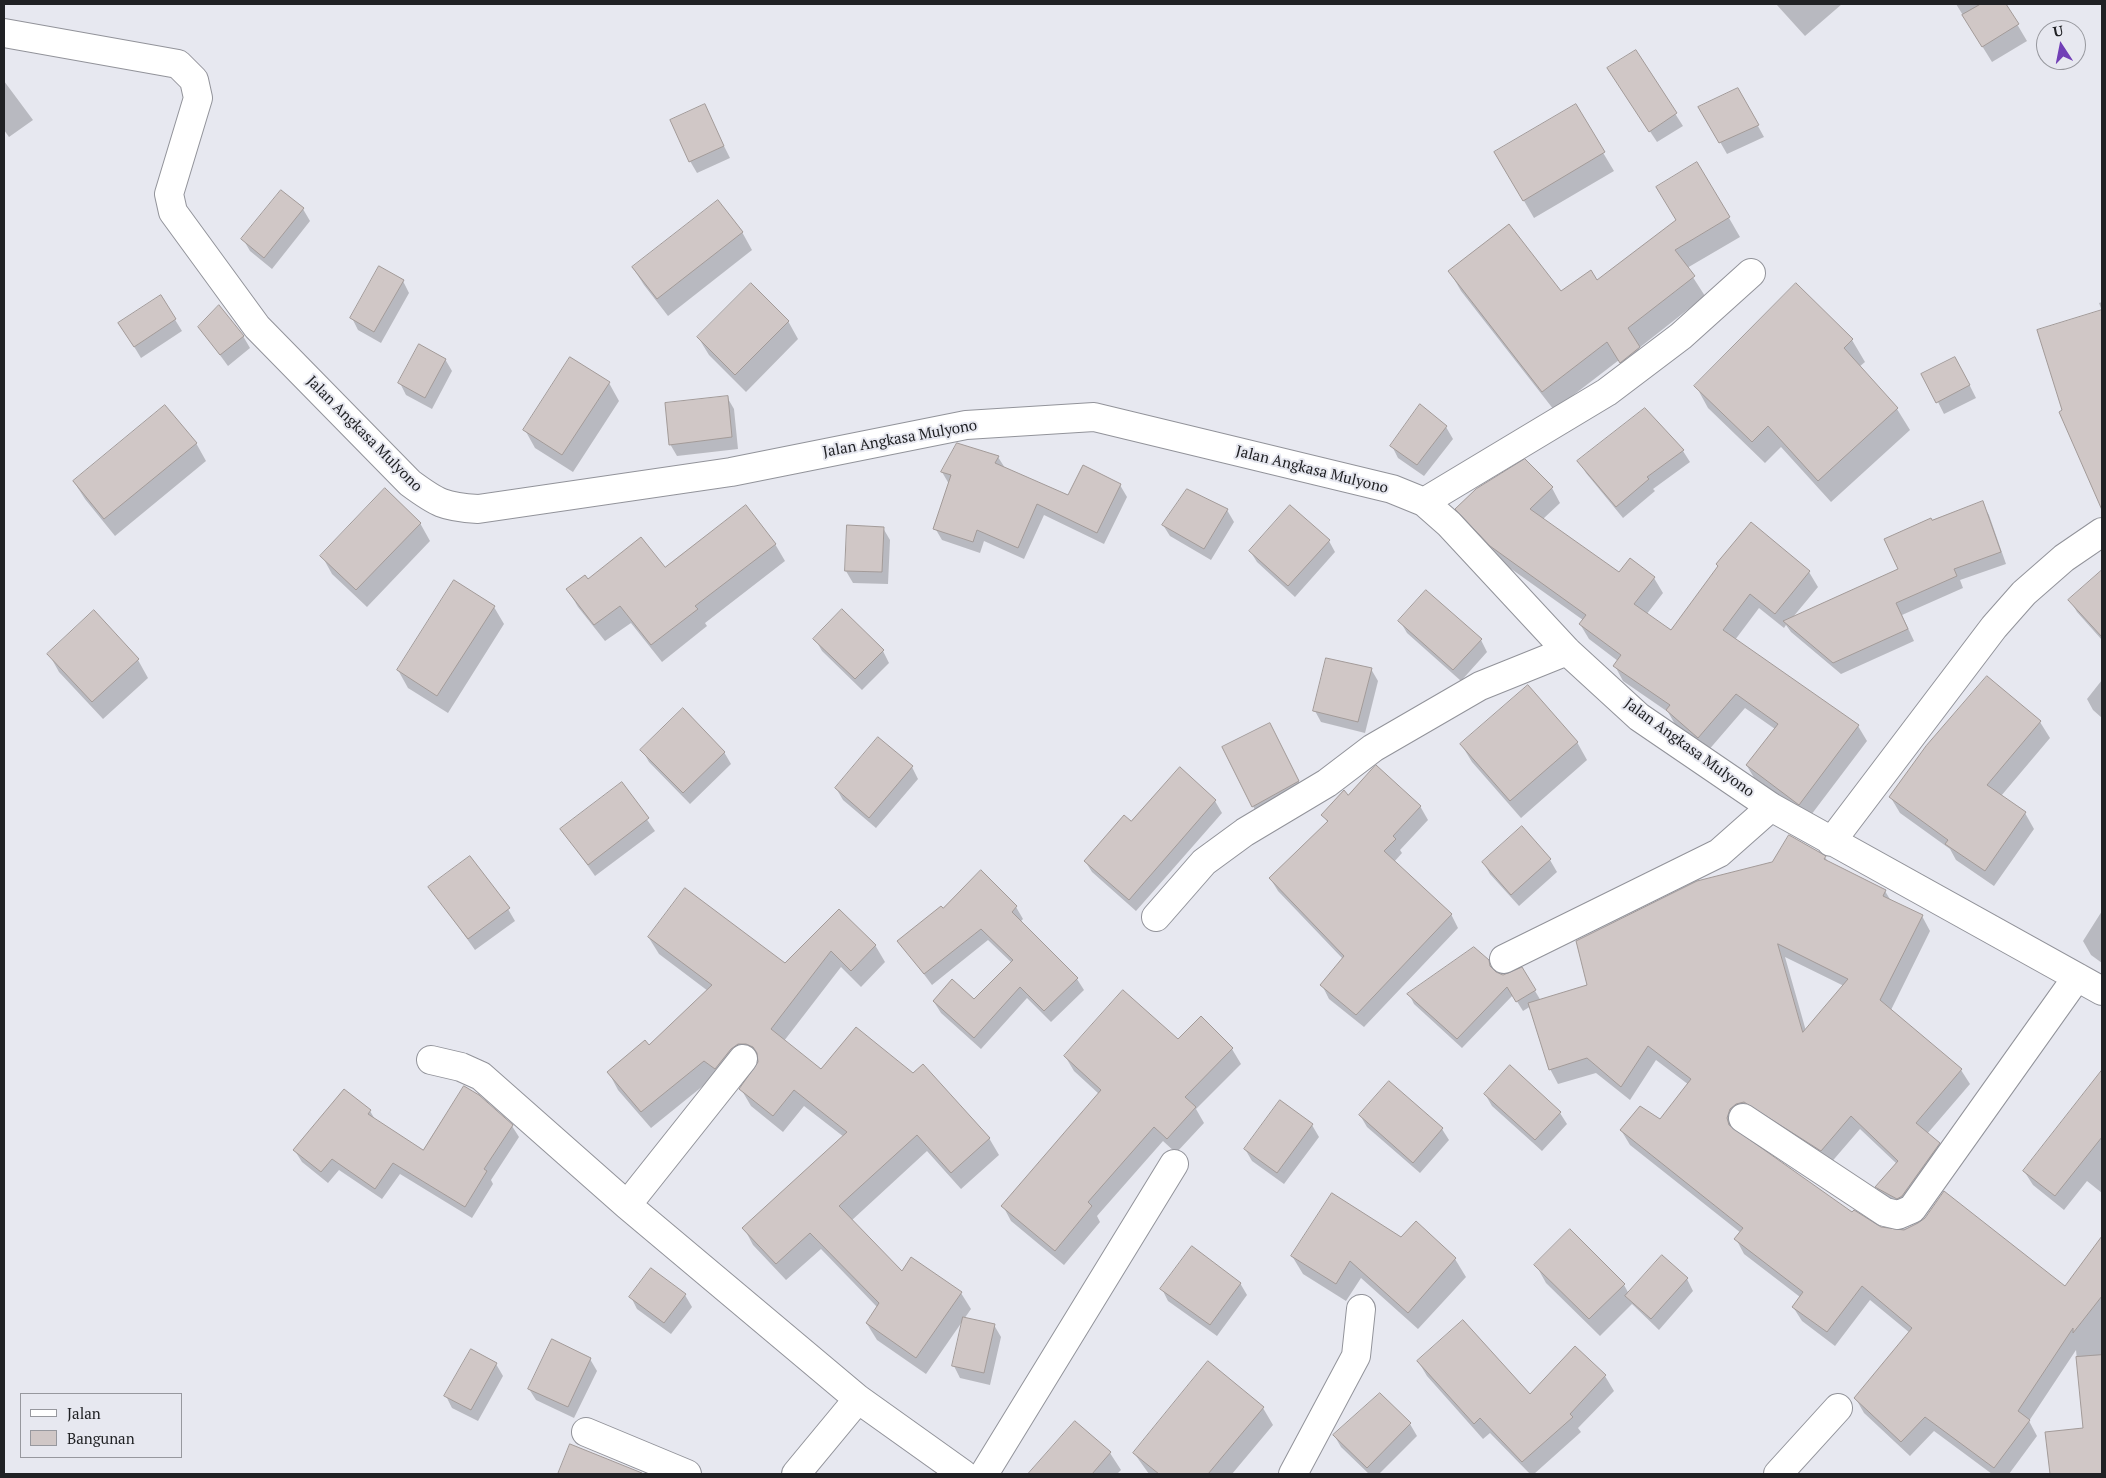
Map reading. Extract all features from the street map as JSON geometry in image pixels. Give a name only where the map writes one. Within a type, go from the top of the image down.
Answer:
[{"type":"street","name":"Jalan Angkasa Mulyono","points":[[4,33],[178,64],[187,72],[194,80],[198,98],[169,194],[173,212],[257,327],[410,483],[435,502],[453,507],[478,509],[731,472],[966,425],[1094,417],[1325,475],[1392,489],[1424,502],[1450,524],[1567,651],[1639,717],[1771,807],[2102,991]]},
{"type":"street","points":[[1424,502],[1608,392],[1681,336],[1751,273]]},
{"type":"street","points":[[1831,842],[2000,620],[2024,593],[2064,558],[2102,532]]},
{"type":"street","points":[[1156,917],[1204,862],[1245,832],[1327,783],[1373,748],[1480,686],[1567,651]]},
{"type":"street","points":[[1504,959],[1719,853],[1771,807]]},
{"type":"street","points":[[1743,1118],[1885,1212],[1898,1215],[1912,1209],[2077,977]]},
{"type":"street","points":[[627,1205],[743,1059]]},
{"type":"street","points":[[431,1060],[462,1067],[481,1076],[627,1205],[858,1400],[963,1474]]},
{"type":"street","points":[[984,1474],[1174,1164]]},
{"type":"street","points":[[1293,1474],[1356,1356],[1361,1309]]},
{"type":"street","points":[[796,1474],[858,1400]]},
{"type":"street","points":[[1778,1474],[1838,1408]]},
{"type":"street","points":[[586,1432],[687,1474]]},
{"type":"building","points":[[1981,4],[2006,4],[2019,24],[1982,47],[1962,15]]},
{"type":"building","points":[[1636,50],[1677,113],[1649,132],[1607,68]]},
{"type":"building","points":[[1738,88],[1759,125],[1719,143],[1698,107]]},
{"type":"building","points":[[705,104],[724,146],[689,162],[670,120]]},
{"type":"building","points":[[1576,104],[1605,152],[1523,201],[1494,152]]},
{"type":"building","points":[[1697,162],[1730,217],[1675,250],[1695,276],[1628,328],[1640,347],[1620,363],[1607,342],[1542,392],[1448,271],[1509,224],[1561,291],[1591,270],[1597,280],[1676,220],[1656,187]]},
{"type":"building","points":[[281,190],[304,208],[264,258],[241,239]]},
{"type":"building","points":[[718,200],[743,232],[657,299],[632,267]]},
{"type":"building","points":[[379,266],[404,280],[374,332],[350,318]]},
{"type":"building","points":[[751,283],[789,321],[735,375],[697,337]]},
{"type":"building","points":[[1796,283],[1853,339],[1844,348],[1898,408],[1818,481],[1768,426],[1752,442],[1694,386]]},
{"type":"building","points":[[161,295],[176,319],[134,347],[118,323]]},
{"type":"building","points":[[219,305],[244,336],[220,355],[198,327]]},
{"type":"building","points":[[2102,310],[2102,510],[2059,412],[2062,410],[2037,330]]},
{"type":"building","points":[[419,344],[446,359],[425,398],[398,383]]},
{"type":"building","points":[[570,357],[610,382],[562,455],[523,430]]},
{"type":"building","points":[[1955,357],[1970,385],[1936,403],[1921,374]]},
{"type":"building","points":[[728,396],[732,437],[669,445],[665,403]]},
{"type":"building","points":[[1420,404],[1447,426],[1417,465],[1390,446]]},
{"type":"building","points":[[165,405],[197,443],[104,519],[73,481]]},
{"type":"building","points":[[1645,408],[1684,450],[1647,477],[1649,479],[1616,507],[1577,461]]},
{"type":"building","points":[[957,443],[999,456],[995,463],[1068,495],[1083,465],[1121,484],[1097,533],[1037,504],[1018,548],[977,530],[973,542],[933,529],[951,475],[941,472]]},
{"type":"building","points":[[1525,459],[1553,487],[1530,509],[1619,572],[1630,558],[1655,577],[1634,604],[1671,630],[1718,566],[1716,564],[1751,522],[1810,571],[1775,614],[1750,594],[1723,630],[1859,725],[1799,805],[1746,765],[1778,724],[1736,694],[1698,738],[1666,710],[1670,705],[1613,666],[1621,655],[1579,624],[1586,615],[1490,546],[1455,509],[1476,489]]},
{"type":"building","points":[[385,488],[421,523],[356,590],[320,556]]},
{"type":"building","points":[[1187,489],[1228,509],[1204,549],[1162,525]]},
{"type":"building","points":[[1983,501],[2001,552],[1954,569],[1957,576],[1896,603],[1908,629],[1833,663],[1783,621],[1898,569],[1884,539],[1931,518],[1932,520]]},
{"type":"building","points":[[746,505],[776,544],[695,606],[698,609],[651,645],[620,606],[594,625],[566,589],[585,575],[588,579],[641,537],[665,567]]},
{"type":"building","points":[[1290,505],[1330,540],[1288,586],[1249,551]]},
{"type":"building","points":[[847,525],[884,527],[882,572],[845,571]]},
{"type":"building","points":[[2102,570],[2102,637],[2068,600]]},
{"type":"building","points":[[454,580],[495,606],[437,696],[397,670]]},
{"type":"building","points":[[1426,590],[1482,639],[1453,670],[1398,621]]},
{"type":"building","points":[[842,609],[884,650],[855,679],[813,639]]},
{"type":"building","points":[[94,610],[139,659],[92,702],[47,654]]},
{"type":"building","points":[[1326,658],[1372,668],[1358,722],[1313,711]]},
{"type":"building","points":[[1987,676],[2041,721],[1987,785],[2026,812],[1985,871],[1945,844],[1948,840],[1889,797],[1926,746]]},
{"type":"building","points":[[1528,685],[1578,742],[1510,801],[1460,744]]},
{"type":"building","points":[[683,708],[725,752],[683,793],[640,750]]},
{"type":"building","points":[[1270,723],[1299,781],[1252,807],[1222,747]]},
{"type":"building","points":[[878,737],[913,766],[869,818],[835,788]]},
{"type":"building","points":[[1376,765],[1421,806],[1393,836],[1396,839],[1384,851],[1452,914],[1356,1015],[1320,985],[1344,956],[1269,878],[1328,821],[1321,815],[1344,790],[1348,795]]},
{"type":"building","points":[[1180,767],[1216,800],[1129,900],[1084,861],[1124,815],[1131,821]]},
{"type":"building","points":[[622,782],[649,818],[588,865],[560,829]]},
{"type":"building","points":[[1522,826],[1551,859],[1511,895],[1482,862]]},
{"type":"building","points":[[1789,835],[1826,856],[1824,859],[1886,890],[1883,896],[1923,915],[1880,1000],[1962,1069],[1916,1123],[1940,1143],[1902,1196],[1897,1199],[1875,1187],[1898,1161],[1851,1116],[1821,1151],[1744,1102],[1736,1104],[1730,1109],[1727,1118],[1729,1125],[1852,1212],[1854,1210],[1881,1227],[1904,1230],[1918,1223],[1925,1218],[1944,1191],[2065,1286],[2102,1236],[2102,1296],[2073,1333],[2073,1328],[2018,1411],[2030,1420],[1994,1468],[1925,1417],[1901,1442],[1854,1398],[1912,1328],[1862,1286],[1827,1332],[1792,1307],[1803,1292],[1734,1239],[1743,1228],[1620,1130],[1640,1106],[1660,1119],[1691,1079],[1648,1046],[1621,1087],[1587,1058],[1549,1070],[1528,1003],[1587,985],[1576,941],[1697,881],[1772,862]],"holes":[[[1778,944],[1848,979],[1803,1032]]]},
{"type":"building","points":[[470,856],[510,908],[468,939],[428,887]]},
{"type":"building","points":[[981,870],[1017,906],[1012,912],[1078,978],[1044,1011],[1020,987],[974,1038],[933,1001],[952,979],[974,999],[1013,960],[981,929],[924,974],[897,941],[941,906],[943,908]]},
{"type":"building","points":[[685,888],[785,963],[839,909],[876,945],[851,971],[831,951],[771,1029],[821,1069],[856,1027],[913,1073],[923,1064],[990,1138],[951,1173],[917,1135],[839,1206],[902,1271],[911,1257],[962,1292],[916,1358],[866,1323],[879,1303],[810,1233],[776,1264],[742,1228],[847,1132],[794,1090],[773,1116],[739,1089],[758,1062],[757,1053],[753,1047],[746,1044],[738,1044],[731,1049],[715,1069],[704,1061],[641,1112],[607,1072],[645,1040],[649,1045],[712,985],[648,937]]},
{"type":"building","points":[[1474,947],[1489,960],[1490,966],[1496,972],[1503,975],[1522,967],[1536,990],[1516,1002],[1507,987],[1457,1039],[1407,994]]},
{"type":"building","points":[[1123,990],[1178,1039],[1201,1016],[1233,1048],[1185,1097],[1196,1107],[1167,1139],[1154,1127],[1088,1202],[1092,1206],[1055,1251],[1001,1206],[1101,1090],[1064,1056]]},
{"type":"building","points":[[1510,1065],[1561,1112],[1535,1140],[1484,1094]]},
{"type":"building","points":[[2102,1070],[2102,1137],[2055,1196],[2023,1171]]},
{"type":"building","points":[[1389,1081],[1443,1128],[1413,1163],[1359,1115]]},
{"type":"building","points":[[464,1086],[479,1095],[513,1125],[484,1169],[487,1171],[465,1207],[393,1163],[375,1189],[332,1159],[321,1172],[293,1150],[344,1089],[371,1110],[368,1114],[423,1150]]},
{"type":"building","points":[[1280,1100],[1313,1124],[1277,1173],[1244,1149]]},
{"type":"building","points":[[1332,1193],[1401,1237],[1416,1221],[1456,1258],[1408,1313],[1350,1261],[1336,1284],[1291,1256]]},
{"type":"building","points":[[1570,1229],[1625,1284],[1589,1319],[1534,1265]]},
{"type":"building","points":[[1192,1246],[1241,1283],[1210,1325],[1160,1289]]},
{"type":"building","points":[[1662,1255],[1688,1278],[1651,1319],[1625,1296]]},
{"type":"building","points":[[651,1268],[686,1294],[664,1323],[629,1297]]},
{"type":"building","points":[[963,1317],[995,1324],[984,1373],[952,1366]]},
{"type":"building","points":[[1463,1320],[1530,1394],[1575,1346],[1606,1375],[1570,1414],[1573,1417],[1522,1462],[1480,1418],[1474,1424],[1417,1361]]},
{"type":"building","points":[[552,1339],[591,1358],[568,1407],[528,1389]]},
{"type":"building","points":[[471,1349],[497,1363],[471,1410],[444,1396]]},
{"type":"building","points":[[2102,1355],[2102,1474],[2050,1474],[2045,1432],[2083,1428],[2076,1357]]},
{"type":"building","points":[[1208,1361],[1264,1407],[1208,1474],[1159,1474],[1133,1453]]},
{"type":"building","points":[[1380,1393],[1411,1423],[1367,1468],[1333,1435]]},
{"type":"building","points":[[1075,1421],[1111,1452],[1092,1474],[1028,1474]]},
{"type":"building","points":[[570,1444],[642,1473],[642,1474],[558,1474]]}]
